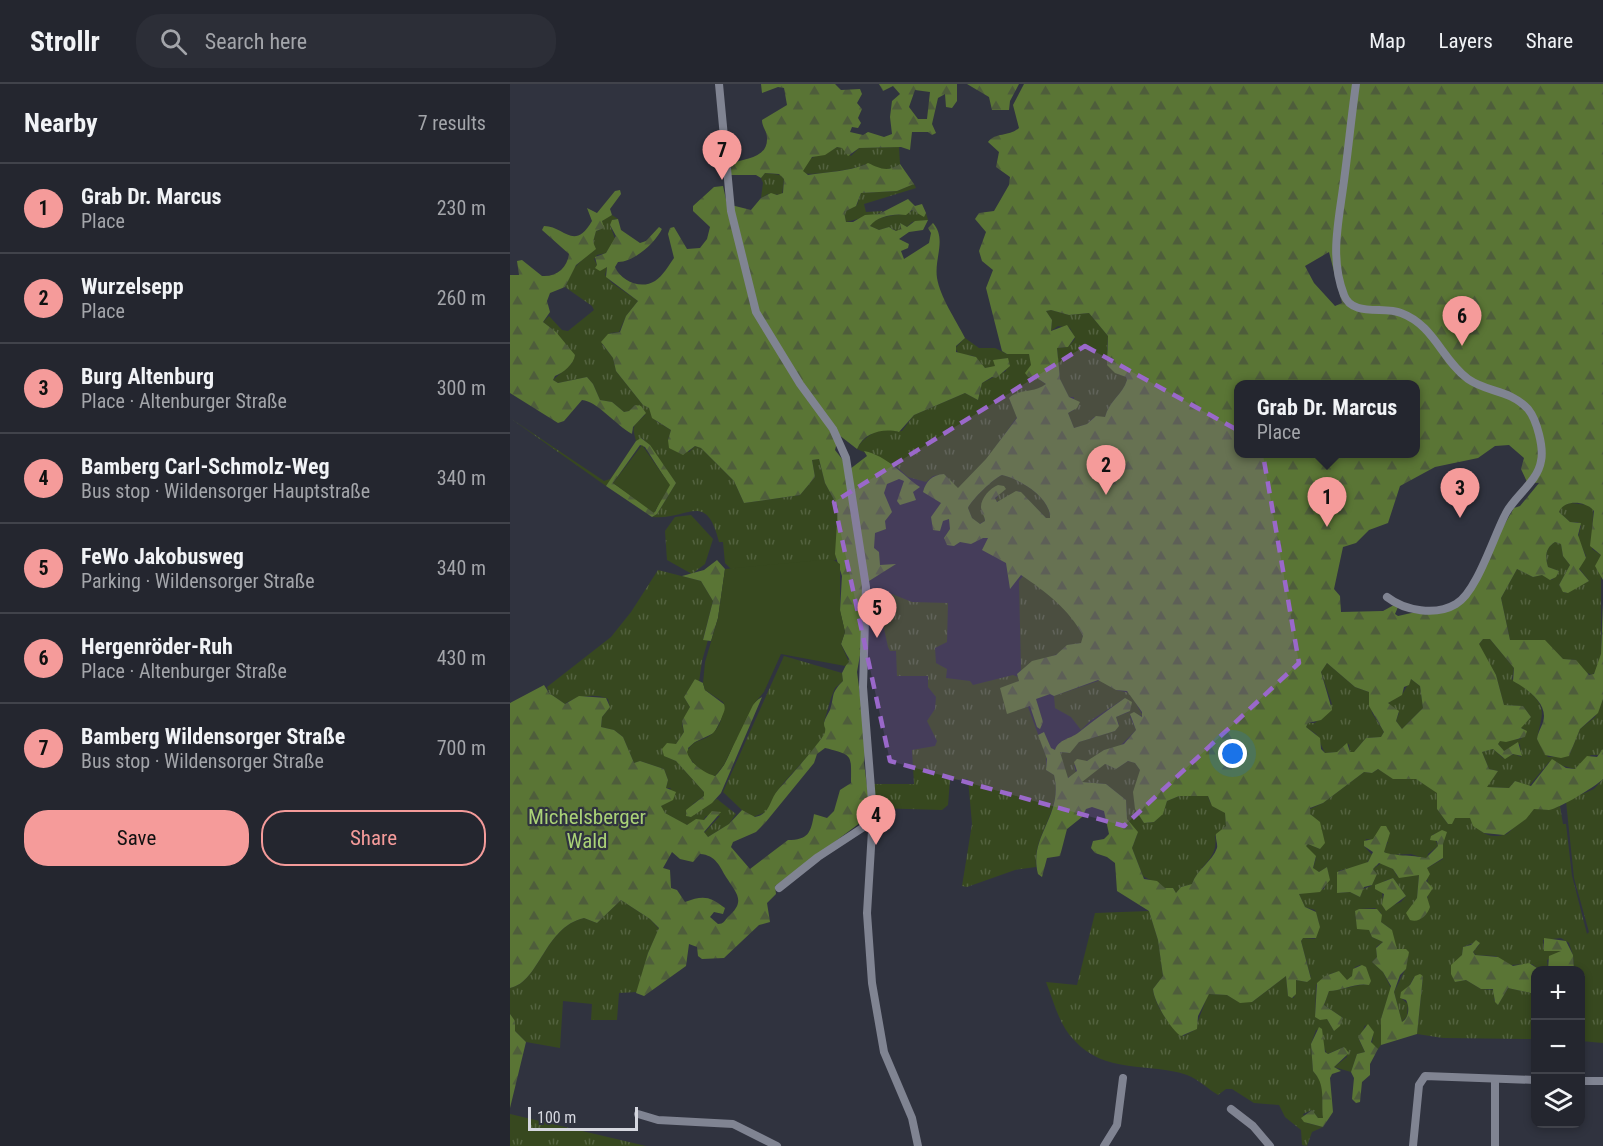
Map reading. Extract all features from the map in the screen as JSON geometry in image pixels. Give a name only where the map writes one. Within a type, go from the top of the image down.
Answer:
[{"type":"street","points":[[719,84],[730,204],[756,312],[800,384],[845,449],[866,587],[863,687],[873,821],[867,913],[873,997],[884,1052],[912,1118],[918,1146]]},
{"type":"street","points":[[1356,84],[1335,250],[1344,297],[1356,308],[1391,309],[1406,314],[1435,338],[1467,379],[1509,394],[1521,403],[1533,417],[1542,454],[1539,468],[1512,502],[1463,598],[1447,608],[1423,610],[1402,608],[1387,597]]},
{"type":"street","points":[[779,888],[818,857],[873,821]]},
{"type":"street","points":[[1413,1146],[1419,1085],[1425,1076],[1531,1080]]},
{"type":"street","points":[[1104,1146],[1117,1125],[1123,1078]]},
{"type":"street","points":[[1495,1079],[1495,1146]]},
{"type":"street","points":[[1585,1081],[1603,1081]]},
{"type":"street","points":[[1231,1109],[1253,1126],[1270,1146]]},
{"type":"street","points":[[638,1114],[658,1120],[733,1124],[766,1143],[777,1146]]},
{"type":"highlighted area","points":[[1085,346],[1261,443],[1299,663],[1124,826],[890,761],[834,502]]},
{"type":"green space","name":"Michelsberger Wald","points":[[761,84],[835,84],[841,90],[860,89],[862,94],[857,103],[862,109],[858,118],[861,123],[858,128],[852,127],[850,132],[863,135],[868,132],[884,137],[892,134],[890,117],[892,101],[900,94],[893,86],[883,91],[879,84],[957,84],[957,101],[952,108],[946,107],[945,94],[938,98],[932,124],[936,133],[932,135],[928,132],[912,132],[910,150],[901,147],[859,148],[848,156],[842,148],[837,147],[825,155],[812,157],[803,171],[808,175],[848,170],[868,163],[887,169],[900,164],[914,184],[897,191],[861,193],[856,206],[844,212],[846,222],[853,222],[865,215],[879,214],[908,199],[915,206],[922,204],[926,213],[924,217],[912,210],[906,215],[897,214],[882,218],[870,226],[879,230],[889,227],[896,231],[901,229],[900,223],[907,227],[915,221],[928,220],[923,230],[909,232],[899,239],[909,244],[908,248],[901,251],[904,259],[929,243],[931,233],[928,228],[933,223],[940,242],[937,278],[945,301],[965,338],[956,346],[956,352],[976,357],[985,368],[995,366],[993,360],[1008,358],[1010,366],[996,378],[992,377],[982,383],[978,400],[965,393],[914,415],[899,432],[881,431],[869,435],[857,449],[839,435],[835,450],[850,469],[867,456],[864,451],[873,453],[888,461],[920,487],[913,492],[916,500],[900,505],[897,501],[904,481],[899,479],[887,484],[884,493],[892,512],[885,521],[886,529],[875,533],[874,548],[879,552],[880,565],[896,564],[869,581],[870,599],[857,672],[866,741],[864,763],[870,809],[868,817],[775,886],[776,894],[767,903],[770,922],[759,925],[724,958],[702,959],[698,956],[697,947],[689,944],[686,966],[644,996],[636,993],[648,953],[659,928],[650,919],[621,900],[597,923],[584,918],[571,923],[551,943],[529,976],[520,984],[510,988],[510,703],[544,685],[549,693],[565,704],[579,696],[606,698],[610,707],[602,717],[601,727],[614,730],[623,737],[634,763],[640,761],[664,769],[668,780],[666,788],[676,792],[673,800],[661,806],[665,813],[687,825],[696,819],[704,820],[712,811],[721,812],[704,832],[708,837],[729,824],[742,810],[755,817],[767,810],[778,790],[823,736],[824,721],[830,710],[834,692],[843,681],[842,673],[849,659],[841,644],[845,632],[840,611],[842,576],[835,554],[838,507],[825,483],[819,459],[812,460],[815,477],[800,495],[744,503],[734,481],[701,448],[695,446],[683,455],[669,448],[668,440],[671,430],[652,418],[649,408],[643,405],[616,371],[613,358],[601,342],[608,334],[620,332],[626,316],[638,301],[606,277],[607,267],[600,271],[595,268],[597,265],[595,257],[606,253],[616,236],[610,225],[612,220],[618,219],[621,230],[640,243],[646,241],[659,227],[662,229],[643,251],[631,259],[618,262],[615,267],[627,280],[644,285],[658,279],[674,258],[668,234],[670,228],[674,227],[687,249],[700,248],[707,239],[710,227],[693,211],[693,206],[714,187],[723,186],[727,204],[751,210],[761,198],[771,193],[777,195],[783,193],[784,179],[779,174],[765,173],[761,178],[756,175],[731,175],[731,164],[754,157],[764,150],[767,138],[762,120],[787,105],[784,88],[778,87],[762,93]],"holes":[[[915,90],[930,92],[927,119],[918,119],[909,107]],[[825,748],[846,755],[850,761],[851,783],[840,790],[834,811],[827,818],[814,814],[810,831],[804,837],[788,840],[750,869],[731,847],[733,842],[756,832],[765,823],[814,763],[817,754]],[[672,852],[680,859],[693,862],[700,854],[714,859],[738,897],[737,906],[724,922],[718,924],[710,917],[714,912],[723,914],[725,908],[706,898],[685,902],[677,890],[671,888],[670,870],[663,868]]]},
{"type":"green space","points":[[967,84],[1019,84],[1010,101],[1009,110],[992,110],[989,97]]},
{"type":"green space","points":[[1024,84],[1603,84],[1603,580],[1595,566],[1601,555],[1590,546],[1594,511],[1581,503],[1570,503],[1559,512],[1570,522],[1581,523],[1578,535],[1586,558],[1579,569],[1589,581],[1568,593],[1563,592],[1559,585],[1570,565],[1563,556],[1561,544],[1555,542],[1549,547],[1546,556],[1548,567],[1559,571],[1556,577],[1550,580],[1542,575],[1533,577],[1517,569],[1501,598],[1510,640],[1545,640],[1563,659],[1576,660],[1589,675],[1594,674],[1601,654],[1603,603],[1603,699],[1598,713],[1580,729],[1569,756],[1561,758],[1545,755],[1537,739],[1544,719],[1541,705],[1528,690],[1513,681],[1514,668],[1490,639],[1483,639],[1479,644],[1496,675],[1504,705],[1523,706],[1531,717],[1521,728],[1527,731],[1525,737],[1506,742],[1500,741],[1498,744],[1504,751],[1518,742],[1522,756],[1513,754],[1505,759],[1493,749],[1482,752],[1489,769],[1498,771],[1487,787],[1509,788],[1515,781],[1531,786],[1552,759],[1566,768],[1575,769],[1587,756],[1597,757],[1603,749],[1603,779],[1577,797],[1554,808],[1534,809],[1526,819],[1504,835],[1484,833],[1473,826],[1470,818],[1455,818],[1452,824],[1448,824],[1437,809],[1437,793],[1416,779],[1393,779],[1378,769],[1372,773],[1364,772],[1323,803],[1310,808],[1310,814],[1320,822],[1325,843],[1320,849],[1308,844],[1306,846],[1316,856],[1313,868],[1319,872],[1327,867],[1330,880],[1320,892],[1299,894],[1305,907],[1316,912],[1320,927],[1316,938],[1303,938],[1301,941],[1311,979],[1307,982],[1296,980],[1296,994],[1292,998],[1288,996],[1286,976],[1252,1002],[1240,1003],[1227,995],[1209,994],[1198,1016],[1197,1029],[1181,1036],[1168,1022],[1154,995],[1153,989],[1163,976],[1158,940],[1149,911],[1117,891],[1115,863],[1095,853],[1091,848],[1093,841],[1104,839],[1109,834],[1104,811],[1092,807],[1086,809],[1082,817],[1067,829],[1060,856],[1047,858],[1042,877],[1038,874],[1036,861],[1041,837],[1051,814],[1056,789],[1054,775],[1046,770],[1047,759],[1038,735],[1044,732],[1051,748],[1055,750],[1062,741],[1078,733],[1125,698],[1132,702],[1130,711],[1116,717],[1119,726],[1115,731],[1079,742],[1070,753],[1060,752],[1068,778],[1077,771],[1074,762],[1077,759],[1087,761],[1104,750],[1124,744],[1136,730],[1130,714],[1134,712],[1142,717],[1142,712],[1127,691],[1116,690],[1098,680],[1054,696],[1050,694],[1036,699],[1043,722],[1040,729],[1037,727],[1030,706],[1007,714],[1000,688],[1019,681],[1017,674],[1032,661],[1056,655],[1067,645],[1081,643],[1083,636],[1064,609],[1048,594],[1021,575],[1010,589],[1006,563],[982,550],[988,538],[971,544],[960,542],[954,546],[947,545],[944,538],[950,529],[949,519],[943,521],[940,531],[933,530],[931,517],[941,503],[923,492],[930,479],[944,474],[958,488],[986,459],[1017,418],[1009,398],[1046,384],[1037,378],[1028,377],[1025,373],[1031,365],[1029,354],[1007,354],[1002,351],[986,288],[993,270],[982,261],[979,251],[986,232],[975,219],[979,213],[994,211],[1009,185],[1010,177],[996,167],[999,152],[988,142],[1019,128],[1013,105]],"holes":[[[1329,252],[1342,303],[1335,306],[1314,283],[1305,266]],[[1051,310],[1069,315],[1089,313],[1108,336],[1107,365],[1127,380],[1105,417],[1096,416],[1087,424],[1074,428],[1068,413],[1077,408],[1080,402],[1069,397],[1060,379],[1057,348],[1068,347],[1075,337],[1067,325],[1051,331],[1052,320],[1046,311]],[[1509,445],[1524,458],[1521,469],[1527,482],[1539,483],[1520,506],[1514,508],[1460,602],[1398,616],[1395,614],[1398,607],[1394,605],[1383,611],[1341,612],[1340,596],[1334,589],[1343,547],[1356,543],[1369,530],[1388,523],[1400,486],[1435,467],[1478,458],[1495,446]],[[1002,475],[1033,490],[1045,503],[1050,518],[1046,518],[1021,492],[1016,491],[997,502],[995,498],[1006,489],[998,485],[989,491],[981,504],[985,521],[980,524],[972,518],[968,508],[970,504]],[[1327,663],[1355,687],[1369,692],[1369,706],[1384,732],[1381,737],[1366,738],[1354,752],[1350,752],[1347,743],[1337,752],[1325,753],[1321,749],[1320,738],[1306,727],[1308,723],[1321,720],[1332,710],[1321,672]],[[1411,679],[1420,686],[1423,708],[1402,729],[1396,721],[1399,711],[1388,703],[1402,695],[1404,687],[1409,685]],[[1128,761],[1135,763],[1140,770],[1133,792],[1135,809],[1144,823],[1154,822],[1163,814],[1167,801],[1179,796],[1208,796],[1212,806],[1225,813],[1226,826],[1216,834],[1217,848],[1192,884],[1181,887],[1176,893],[1173,888],[1165,888],[1157,881],[1144,879],[1132,848],[1138,832],[1127,819],[1126,800],[1106,784],[1082,782],[1105,764],[1116,769]]]},
{"type":"green space","points":[[837,147],[842,148],[851,156],[859,148],[899,147],[900,164],[887,169],[878,169],[866,164],[834,172],[803,173],[806,162]]},
{"type":"green space","points":[[765,173],[781,175],[784,179],[782,195],[768,194],[761,198],[763,183],[761,178]]},
{"type":"green space","points":[[914,184],[916,188],[864,204],[866,212],[883,211],[881,213],[846,222],[844,212],[857,205],[861,193],[897,191]]},
{"type":"green space","points":[[620,190],[621,194],[610,209],[612,215],[602,221],[604,228],[596,231],[593,242],[596,249],[576,265],[565,287],[550,293],[547,301],[550,312],[543,322],[556,332],[575,355],[570,365],[553,380],[558,383],[587,377],[600,400],[612,402],[624,412],[629,411],[635,405],[641,406],[646,413],[633,427],[632,434],[588,401],[582,400],[564,421],[558,423],[510,393],[510,275],[519,275],[517,261],[522,260],[542,276],[560,271],[569,254],[542,230],[544,226],[569,235],[580,235],[592,221],[587,208],[597,213],[615,191]]},
{"type":"green space","points":[[913,210],[925,215],[926,213],[928,220],[912,222],[907,227],[900,223],[901,229],[897,231],[889,227],[879,230],[870,226],[884,217]]},
{"type":"green space","points":[[612,215],[618,219],[614,219],[610,225],[615,239],[606,253],[597,255],[594,259],[597,265],[607,267],[605,275],[612,283],[638,301],[626,316],[619,332],[610,333],[602,344],[613,358],[616,371],[643,405],[649,408],[656,421],[671,430],[668,440],[689,452],[695,446],[701,448],[734,481],[744,503],[800,495],[815,477],[812,460],[819,459],[825,483],[838,507],[836,560],[731,569],[725,563],[723,542],[719,542],[708,516],[694,511],[652,517],[657,514],[676,483],[647,443],[642,438],[636,441],[634,427],[645,415],[635,405],[629,411],[624,412],[612,402],[600,400],[587,377],[558,383],[553,380],[572,363],[556,332],[543,322],[549,316],[562,330],[568,331],[594,310],[592,306],[565,287],[574,268],[590,252],[596,231],[600,230],[603,219]]},
{"type":"green space","points":[[1051,310],[1069,315],[1089,313],[1108,336],[1107,351],[1118,374],[1126,377],[1127,380],[1105,417],[1094,417],[1087,424],[1074,428],[1068,413],[1074,410],[1074,397],[1069,397],[1060,379],[1057,348],[1068,347],[1075,339],[1070,328],[1058,326],[1051,331],[1052,320],[1046,311]]},
{"type":"green space","points":[[965,338],[979,348],[995,348],[1007,354],[1029,354],[1035,374],[1046,384],[1009,398],[1017,417],[986,460],[958,489],[944,474],[933,476],[926,482],[908,477],[896,466],[857,449],[874,433],[887,428],[902,431],[914,415],[965,393],[978,400],[982,383],[1006,371],[1007,358],[1000,360],[994,367],[985,368],[974,356],[959,354],[955,348]]},
{"type":"green space","points":[[510,418],[604,481],[610,479],[628,455],[606,486]]},
{"type":"green space","points":[[641,438],[650,445],[676,483],[657,514],[652,517],[606,486],[636,441]],"holes":[[[640,445],[645,447],[668,483],[655,512],[613,483]]]},
{"type":"green space","points":[[642,445],[670,485],[654,513],[613,483]]},
{"type":"green space","points":[[1002,475],[1033,490],[1045,503],[1050,518],[1046,518],[1019,491],[999,502],[995,500],[998,496],[987,494],[982,502],[985,521],[979,524],[972,518],[968,508],[970,504]]},
{"type":"green space","points":[[1571,503],[1587,505],[1593,509],[1592,549],[1601,555],[1601,658],[1597,670],[1592,675],[1583,671],[1576,660],[1563,659],[1543,640],[1510,640],[1501,598],[1517,569],[1533,577],[1542,575],[1552,580],[1559,571],[1548,567],[1546,556],[1549,547],[1555,542],[1561,544],[1563,556],[1570,565],[1559,585],[1565,593],[1589,581],[1579,568],[1586,556],[1578,538],[1581,526],[1578,522],[1570,522],[1559,512],[1561,506]]},
{"type":"green space","points":[[691,515],[713,539],[705,564],[692,574],[667,560],[665,531],[675,517]]},
{"type":"green space","points":[[832,559],[840,564],[840,610],[845,632],[841,644],[849,662],[845,666],[781,654],[764,692],[753,705],[724,765],[715,776],[706,773],[694,764],[687,752],[694,743],[713,733],[725,709],[723,702],[705,690],[703,683],[705,662],[718,618],[725,569]]},
{"type":"green space","points":[[717,560],[725,569],[718,618],[711,641],[703,640],[713,601],[701,581],[682,576],[704,570]]},
{"type":"green space","points":[[658,570],[701,581],[713,601],[703,639],[708,640],[699,682],[695,680],[684,697],[690,707],[682,724],[684,732],[676,744],[673,744],[667,757],[676,761],[704,792],[704,796],[693,804],[688,817],[717,799],[736,814],[729,824],[708,837],[704,833],[720,816],[706,816],[703,821],[686,825],[665,813],[661,807],[671,788],[666,788],[668,780],[664,769],[640,761],[634,763],[623,737],[614,730],[601,727],[602,717],[610,707],[608,699],[586,696],[565,704],[549,693],[547,687],[611,637],[631,612]]},
{"type":"green space","points":[[1023,576],[1050,595],[1068,612],[1081,630],[1084,640],[1081,643],[1067,646],[1055,655],[1032,662],[1021,672],[1019,581]]},
{"type":"green space","points":[[892,594],[912,602],[948,603],[947,642],[935,648],[936,663],[947,669],[946,678],[970,681],[973,685],[1013,675],[1018,677],[1019,681],[1013,684],[1020,709],[1028,707],[1046,756],[1046,770],[1054,775],[1056,788],[1055,800],[1039,843],[1036,867],[1015,870],[967,887],[962,886],[972,824],[968,779],[950,780],[948,805],[942,810],[874,808],[874,784],[914,784],[912,750],[935,746],[937,741],[927,721],[935,709],[936,697],[928,687],[928,676],[897,676],[896,651],[890,651],[888,647],[879,606]]},
{"type":"green space","points":[[1483,639],[1490,639],[1514,668],[1512,679],[1537,700],[1542,716],[1537,739],[1548,757],[1569,756],[1580,729],[1595,717],[1603,699],[1603,749],[1599,755],[1591,755],[1575,769],[1549,762],[1529,786],[1515,781],[1509,788],[1486,787],[1498,771],[1489,769],[1482,752],[1493,749],[1503,758],[1515,754],[1521,757],[1520,744],[1504,751],[1498,744],[1499,741],[1521,739],[1524,729],[1520,728],[1531,717],[1523,706],[1504,705],[1496,675],[1479,648]]},
{"type":"green space","points":[[784,656],[842,673],[843,681],[835,688],[831,698],[824,722],[826,731],[821,739],[778,790],[766,812],[753,817],[744,812],[723,792]]},
{"type":"green space","points":[[1327,663],[1355,687],[1369,692],[1372,713],[1384,732],[1381,737],[1366,738],[1354,752],[1350,752],[1349,744],[1337,752],[1325,753],[1316,734],[1306,727],[1308,723],[1315,723],[1332,704],[1321,672]]},
{"type":"green space","points":[[695,679],[703,683],[705,690],[725,705],[725,712],[714,733],[688,748],[692,762],[715,776],[728,757],[747,713],[762,697],[721,793],[712,803],[691,817],[686,816],[686,810],[704,796],[704,792],[676,761],[664,756],[662,749],[667,743],[676,744],[684,732],[682,721],[690,707],[684,697]]},
{"type":"green space","points":[[1411,679],[1420,686],[1423,708],[1402,729],[1396,721],[1399,713],[1388,703],[1403,693]]},
{"type":"green space","points":[[1101,680],[1116,690],[1130,693],[1143,716],[1132,713],[1130,717],[1136,730],[1120,746],[1104,750],[1092,759],[1074,765],[1076,773],[1067,778],[1060,752],[1068,753],[1079,742],[1115,731],[1119,724],[1116,717],[1129,712],[1125,698],[1090,721],[1081,730],[1071,717],[1055,708],[1054,696]]},
{"type":"green space","points":[[1128,761],[1135,763],[1140,770],[1134,800],[1144,823],[1154,822],[1163,813],[1167,801],[1179,796],[1208,796],[1210,802],[1225,813],[1226,826],[1215,836],[1214,851],[1211,856],[1192,884],[1181,887],[1176,893],[1173,888],[1165,888],[1143,876],[1132,848],[1137,835],[1127,819],[1126,800],[1106,784],[1082,782],[1083,778],[1105,764],[1116,769]]},
{"type":"green space","points":[[1378,769],[1394,779],[1416,779],[1437,792],[1437,809],[1448,824],[1455,818],[1470,818],[1485,834],[1494,836],[1507,834],[1535,808],[1548,810],[1560,806],[1563,824],[1566,824],[1572,876],[1587,934],[1589,932],[1574,878],[1566,801],[1594,789],[1603,779],[1603,1043],[1585,1041],[1585,966],[1574,966],[1569,943],[1561,938],[1543,940],[1544,950],[1561,951],[1547,960],[1548,966],[1509,965],[1496,956],[1476,955],[1473,952],[1479,945],[1478,941],[1463,947],[1462,955],[1451,967],[1455,982],[1466,980],[1481,989],[1495,990],[1494,1000],[1498,1005],[1508,988],[1531,993],[1531,1039],[1443,1038],[1417,1034],[1423,977],[1414,977],[1402,999],[1408,1004],[1407,1016],[1402,1022],[1394,992],[1406,968],[1402,950],[1398,950],[1392,940],[1392,930],[1381,922],[1381,913],[1375,908],[1359,909],[1355,912],[1357,926],[1369,930],[1372,937],[1383,942],[1376,947],[1377,957],[1372,962],[1383,972],[1391,988],[1381,1019],[1381,1045],[1378,1049],[1372,1044],[1373,1036],[1365,1025],[1359,1040],[1365,1052],[1357,1054],[1351,1072],[1334,1067],[1347,1057],[1344,1047],[1327,1054],[1322,1043],[1322,1029],[1316,1030],[1311,1044],[1313,1071],[1322,1082],[1323,1118],[1318,1118],[1312,1110],[1303,1114],[1307,1123],[1323,1127],[1312,1132],[1307,1146],[1302,1145],[1301,1130],[1285,1117],[1279,1105],[1254,1103],[1232,1089],[1226,1089],[1218,1095],[1191,1077],[1173,1071],[1114,1063],[1086,1051],[1074,1040],[1061,1020],[1046,982],[1077,985],[1095,913],[1149,911],[1158,940],[1163,976],[1153,989],[1154,995],[1169,1022],[1184,1036],[1193,1031],[1208,994],[1227,995],[1239,1002],[1252,1002],[1286,976],[1288,996],[1294,998],[1296,980],[1307,982],[1311,978],[1301,941],[1303,938],[1315,939],[1319,923],[1315,910],[1305,907],[1299,894],[1324,889],[1329,877],[1327,867],[1319,872],[1313,869],[1316,858],[1306,846],[1308,844],[1320,849],[1323,839],[1317,822],[1310,814],[1310,809],[1323,803],[1364,772],[1372,773]],"holes":[[[1433,834],[1436,834],[1442,844],[1443,859],[1427,868],[1428,895],[1423,917],[1409,918],[1407,913],[1417,898],[1419,875],[1397,876],[1393,869],[1381,863],[1373,869],[1377,874],[1371,886],[1363,889],[1360,897],[1350,892],[1337,893],[1338,871],[1366,864],[1372,855],[1364,846],[1366,839],[1388,842],[1383,851],[1388,855],[1411,854],[1427,859],[1428,854],[1438,846]],[[1393,878],[1406,896],[1401,902],[1384,909],[1382,892],[1384,881]],[[1360,965],[1369,978],[1367,985],[1329,991],[1324,1005],[1343,1018],[1334,1031],[1327,1019],[1315,1017],[1316,985],[1336,972],[1340,972],[1342,978],[1347,980],[1352,976],[1355,967]]]},
{"type":"green space","points":[[1381,826],[1386,826],[1390,833],[1384,852],[1426,858],[1438,846],[1437,841],[1430,840],[1431,836],[1442,830],[1447,832],[1443,844],[1443,858],[1427,868],[1430,874],[1426,881],[1433,888],[1427,897],[1429,910],[1419,920],[1410,920],[1406,913],[1417,898],[1419,875],[1399,878],[1393,869],[1379,863],[1373,869],[1377,874],[1372,885],[1364,887],[1360,897],[1350,892],[1337,893],[1337,872],[1368,862],[1373,852],[1364,846],[1364,841],[1373,839]]},
{"type":"green space","points":[[1393,878],[1406,896],[1386,911],[1382,905],[1384,894],[1375,889],[1375,885]]},
{"type":"green space","points":[[621,900],[650,919],[659,929],[648,953],[637,992],[619,993],[617,1020],[591,1020],[592,1004],[563,1001],[560,1048],[526,1042],[515,1031],[515,1023],[510,1014],[510,988],[520,984],[529,976],[551,943],[571,923],[584,918],[597,923]]},
{"type":"green space","points":[[1377,909],[1382,915],[1381,922],[1392,930],[1397,949],[1406,949],[1409,952],[1406,969],[1400,975],[1394,992],[1402,1022],[1406,1018],[1408,1009],[1406,1000],[1400,998],[1401,992],[1410,985],[1415,976],[1420,974],[1423,976],[1417,1034],[1381,1045],[1381,1019],[1391,986],[1383,972],[1372,962],[1377,957],[1376,948],[1383,942],[1372,937],[1369,930],[1357,929],[1355,911]]},
{"type":"green space","points":[[1544,938],[1566,941],[1573,955],[1574,966],[1548,966],[1549,956],[1561,951],[1544,951]]},
{"type":"green space","points":[[1476,940],[1480,943],[1473,952],[1475,955],[1498,957],[1513,966],[1529,963],[1534,966],[1531,966],[1531,993],[1508,988],[1498,1005],[1495,1002],[1493,989],[1481,989],[1466,980],[1455,982],[1451,974],[1451,965],[1462,955],[1463,947],[1471,945]]},
{"type":"green space","points":[[1362,965],[1366,967],[1371,981],[1369,985],[1329,991],[1324,1005],[1343,1018],[1340,1026],[1334,1031],[1327,1019],[1320,1020],[1315,1017],[1317,983],[1325,976],[1339,971],[1347,980],[1352,976],[1353,969]]},
{"type":"green space","points":[[510,1014],[515,1021],[515,1031],[526,1042],[510,1108]]},
{"type":"green space","points":[[1368,1024],[1374,1032],[1371,1042],[1378,1049],[1370,1064],[1370,1075],[1362,1082],[1360,1102],[1356,1103],[1352,1099],[1354,1078],[1351,1072],[1357,1054],[1365,1052],[1358,1037]]},
{"type":"green space","points":[[1319,1027],[1322,1029],[1325,1052],[1328,1054],[1344,1047],[1349,1053],[1334,1067],[1341,1071],[1332,1074],[1330,1078],[1333,1112],[1323,1127],[1304,1122],[1301,1118],[1312,1110],[1318,1118],[1323,1118],[1322,1093],[1320,1082],[1313,1071],[1311,1044]]},
{"type":"green space","points":[[510,1114],[646,1146],[510,1146]]},
{"type":"place","name":"Bamberg Wildensorger Straße","points":[[722,180]]},
{"type":"place","name":"Hergenröder-Ruh","points":[[1462,346]]},
{"type":"place","name":"Wurzelsepp","points":[[1106,495]]},
{"type":"place","name":"Burg Altenburg","points":[[1460,518]]},
{"type":"place","name":"Grab Dr. Marcus","points":[[1327,527]]},
{"type":"place","name":"FeWo Jakobusweg","points":[[877,638]]},
{"type":"place","name":"Bamberg Carl-Schmolz-Weg","points":[[876,845]]}]
